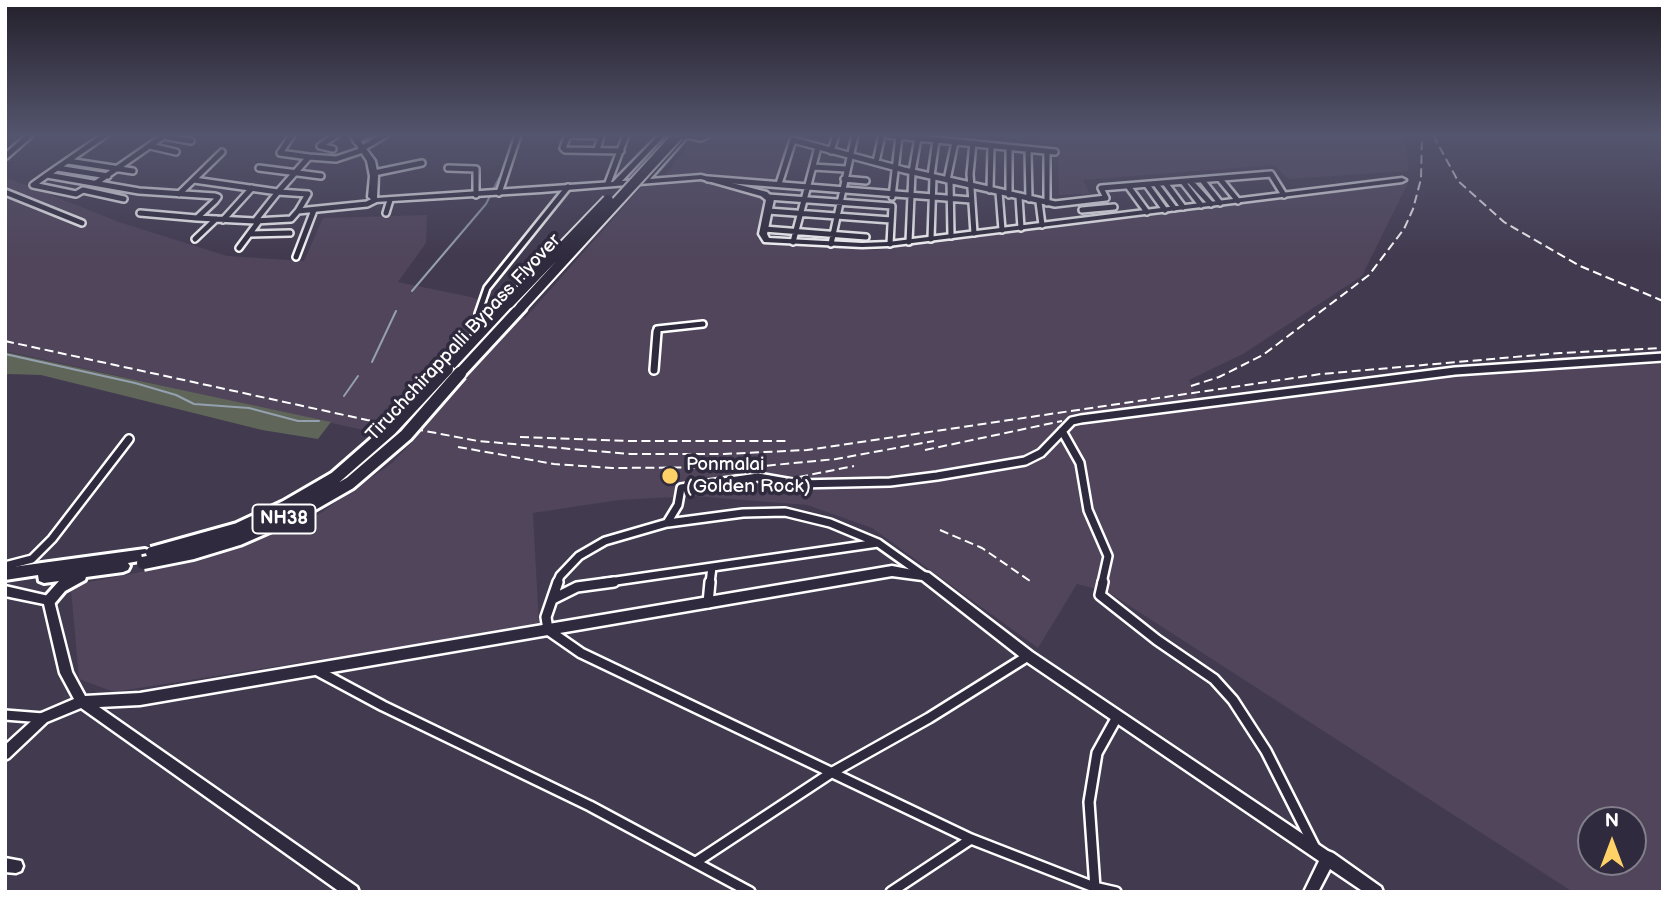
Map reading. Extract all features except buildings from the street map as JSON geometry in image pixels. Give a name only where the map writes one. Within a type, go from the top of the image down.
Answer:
[{"type":"highway","name":"Tiruchchirappalli Bypass Flyover","points":[[5,582],[90,572],[144,559],[238,529],[285,507],[335,478],[391,429],[629,177]]},
{"type":"highway","name":"Tiruchchirappalli Bypass Flyover","points":[[5,574],[193,553],[239,538],[296,514],[350,484],[406,435],[640,177]]},
{"type":"highway","points":[[49,600],[60,587],[90,572]]},
{"type":"street","points":[[44,177],[33,185],[76,194],[83,190],[124,199]]},
{"type":"street","points":[[58,177],[139,191],[218,197],[197,218]]},
{"type":"street","points":[[96,183],[107,177]]},
{"type":"street","points":[[179,194],[197,177]]},
{"type":"street","points":[[239,248],[291,177]]},
{"type":"street","points":[[374,177],[372,197],[375,200]]},
{"type":"street","points":[[476,177],[476,195]]},
{"type":"street","points":[[499,193],[505,177]]},
{"type":"street","points":[[613,182],[614,177]]},
{"type":"street","points":[[613,182],[618,177]]},
{"type":"street","points":[[645,180],[648,177]]},
{"type":"street","points":[[298,211],[367,204],[375,200],[476,195],[680,177]]},
{"type":"street","points":[[695,177],[971,200]]},
{"type":"street","points":[[779,184],[781,177]]},
{"type":"street","points":[[793,242],[810,177]]},
{"type":"street","points":[[832,239],[845,177]]},
{"type":"street","points":[[890,244],[893,177]]},
{"type":"street","points":[[909,242],[912,177]]},
{"type":"street","points":[[931,239],[932,177]]},
{"type":"street","points":[[935,177],[1047,203],[1106,198],[1101,188],[1242,177]]},
{"type":"street","points":[[949,177],[951,236]]},
{"type":"street","points":[[971,177],[974,233]]},
{"type":"street","points":[[990,177],[990,190]]},
{"type":"street","points":[[1009,177],[1009,195]]},
{"type":"street","points":[[1029,177],[1029,200]]},
{"type":"street","points":[[1047,177],[1047,203]]},
{"type":"street","points":[[1273,177],[1284,195]]},
{"type":"street","points":[[708,179],[768,197],[892,206]]},
{"type":"street","points":[[1220,179],[1238,201]]},
{"type":"street","points":[[140,213],[223,220],[291,219],[309,194],[194,180]]},
{"type":"street","points":[[844,180],[866,181]]},
{"type":"street","points":[[1202,180],[1215,203]]},
{"type":"street","points":[[764,229],[890,244],[1402,180]]},
{"type":"street","points":[[1187,181],[1215,203]]},
{"type":"street","points":[[1187,181],[1201,205]]},
{"type":"street","points":[[1156,184],[1169,209]]},
{"type":"street","points":[[1166,184],[1183,207]]},
{"type":"street","points":[[1147,185],[1169,209]]},
{"type":"street","points":[[1128,186],[1147,212]]},
{"type":"street","points":[[478,314],[487,288],[568,187]]},
{"type":"street","points":[[223,220],[252,188]]},
{"type":"street","points":[[5,192],[82,223]]},
{"type":"street","points":[[999,192],[1002,230]]},
{"type":"street","points":[[768,197],[764,229],[767,240],[793,242],[866,237]]},
{"type":"street","points":[[1019,197],[1021,228]]},
{"type":"street","points":[[386,213],[390,200]]},
{"type":"street","points":[[1078,201],[1087,219]]},
{"type":"street","points":[[1039,202],[1042,225]]},
{"type":"street","points":[[1082,210],[1114,207]]},
{"type":"street","points":[[296,257],[314,210]]},
{"type":"street","points":[[768,211],[891,220]]},
{"type":"street","points":[[195,239],[216,219]]},
{"type":"street","points":[[250,234],[290,233]]},
{"type":"street","points":[[654,370],[657,329],[703,324]]},
{"type":"street","points":[[667,523],[678,505],[681,488],[758,477],[798,484],[890,482],[1025,461],[1041,453],[1072,421],[1081,419],[1455,371],[1663,357]]},
{"type":"street","points":[[1062,431],[1080,463],[1088,510],[1108,556],[1100,595],[1157,640],[1214,679],[1233,700],[1266,751],[1316,850]]},
{"type":"street","points":[[5,566],[32,559],[52,538],[129,439]]},
{"type":"street","points":[[1116,892],[1095,890],[971,839],[581,653],[548,630],[546,617],[560,576],[579,556],[605,541],[667,523],[743,513],[785,512],[830,523],[878,542],[1028,656],[1376,892]]},
{"type":"street","points":[[553,598],[577,587],[878,542]]},
{"type":"street","points":[[708,603],[712,567]]},
{"type":"street","points":[[5,754],[43,718],[82,702],[140,699],[892,571],[925,576]]},
{"type":"street","points":[[5,591],[49,600],[66,673],[82,702],[352,892]]},
{"type":"street","points":[[696,862],[831,773],[929,718],[1028,656]]},
{"type":"street","points":[[316,670],[383,706],[590,806],[750,892]]},
{"type":"street","points":[[5,715],[43,718]]},
{"type":"street","points":[[1095,890],[1089,802],[1097,753],[1117,716]]},
{"type":"street","points":[[891,892],[971,839]]},
{"type":"street","points":[[1311,892],[1328,858]]},
{"type":"shaded area","points":[[5,177],[119,222],[227,256],[304,261],[323,218],[427,215],[426,243],[398,282],[471,297],[525,318],[642,186],[694,180],[759,196],[763,201],[757,238],[762,243],[873,250],[1408,183],[1362,276],[1243,354],[1189,380],[1200,402],[1074,420],[1073,424],[1494,371],[1663,364],[1663,892],[1573,892],[1108,592],[1077,584],[1038,648],[872,528],[807,505],[694,496],[619,500],[533,513],[539,625],[114,692],[79,679],[71,590],[83,583],[198,561],[319,514],[392,463],[413,441],[5,351]]},
{"type":"shaded area","points":[[731,177],[779,177],[777,181]]},
{"type":"shaded area","points":[[1059,177],[1123,177],[1083,180],[1090,194],[1059,195]]},
{"type":"shaded area","points":[[1286,177],[1320,177],[1288,179]]},
{"type":"green space","points":[[5,352],[331,422],[318,439],[262,430],[41,375],[5,376]]},
{"type":"waterway","points":[[412,291],[486,204],[499,178]]},
{"type":"waterway","points":[[372,362],[396,311]]},
{"type":"waterway","points":[[5,354],[135,383],[176,395],[194,404],[249,408],[298,421],[319,421]]},
{"type":"waterway","points":[[344,396],[358,376]]},
{"type":"railway","points":[[1191,386],[1219,377],[1263,355],[1369,275],[1404,229],[1413,209],[1421,177]]},
{"type":"railway","points":[[1456,177],[1504,222],[1580,266],[1663,301]]},
{"type":"railway","points":[[5,341],[367,420],[478,441],[630,454],[724,454],[807,450],[1321,374],[1560,353],[1663,348]]},
{"type":"railway","points":[[925,450],[1062,421]]},
{"type":"railway","points":[[520,437],[629,441],[786,441]]},
{"type":"railway","points":[[458,447],[554,464],[612,468],[753,467],[836,459],[934,441]]},
{"type":"railway","points":[[719,489],[774,482],[854,466]]},
{"type":"railway","points":[[940,530],[982,548],[1033,583]]},
{"type":"place","name":"Ponmalai (Golden Rock)","points":[[670,476]]}]
